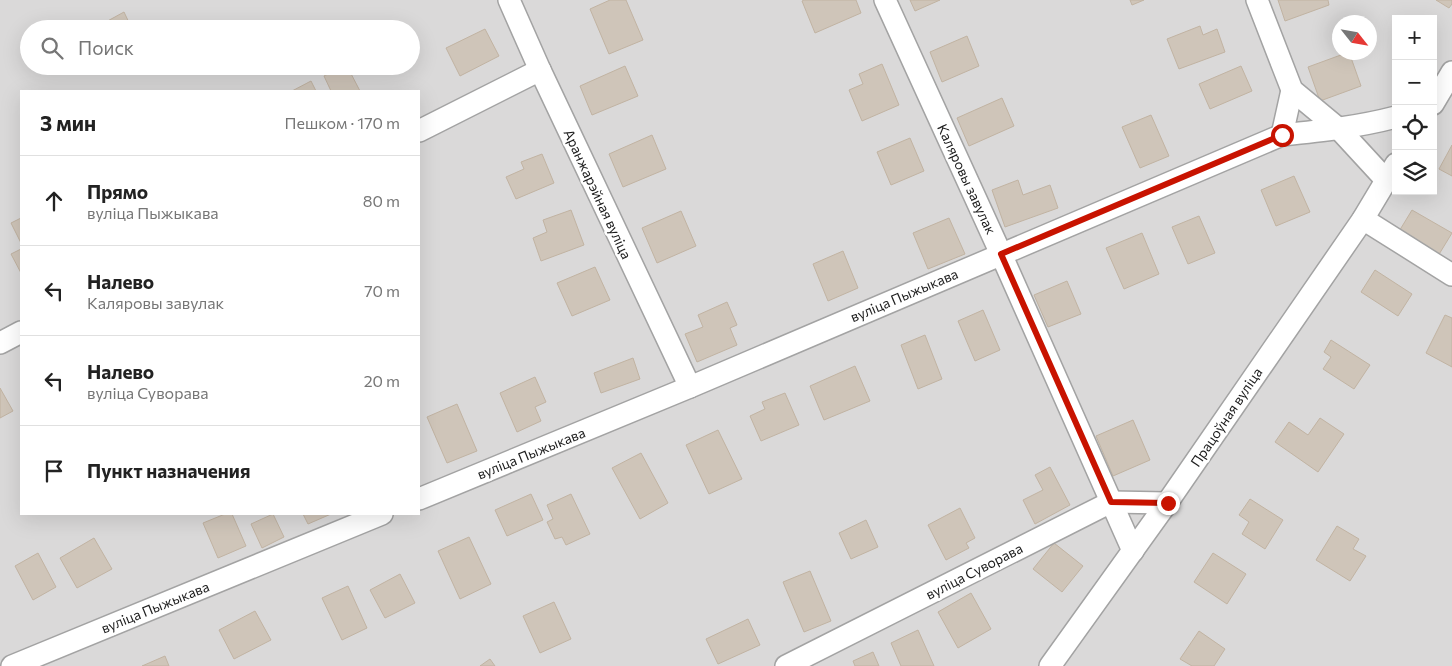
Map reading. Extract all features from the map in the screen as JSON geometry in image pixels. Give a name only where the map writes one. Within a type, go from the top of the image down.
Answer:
[{"type":"street","name":"Аранжарэйная вуліца","points":[[509,0],[540,70],[690,387]]},
{"type":"street","name":"Каляровы завулак","points":[[885,0],[1001,254],[1133,551]]},
{"type":"street","points":[[1257,0],[1292,90],[1391,172]]},
{"type":"street","points":[[420,130],[540,70]]},
{"type":"street","points":[[1437,97],[1452,72]]},
{"type":"street","points":[[1282,135],[1292,90]]},
{"type":"street","name":"вуліца Пыжыкава","points":[[420,498],[690,387],[1282,135],[1339,129],[1392,118]]},
{"type":"street","name":"Працоўная вуліца","points":[[1050,666],[1168,503],[1363,219],[1391,172]]},
{"type":"street","points":[[1363,219],[1452,275]]},
{"type":"street","points":[[0,343],[20,333]]},
{"type":"street","name":"вуліца Суворава","points":[[786,666],[1111,502],[1168,503]]},
{"type":"street","name":"вуліца Пыжыкава","points":[[12,666],[380,515]]},
{"type":"shaded area","points":[[0,0],[1452,0],[1452,666],[0,666]]},
{"type":"building","points":[[610,0],[626,0],[643,40],[609,54],[590,9]]},
{"type":"building","points":[[856,0],[861,13],[815,33],[802,1]]},
{"type":"building","points":[[910,0],[940,0],[915,11]]},
{"type":"building","points":[[1130,0],[1144,0],[1132,5]]},
{"type":"building","points":[[1278,0],[1328,0],[1329,5],[1285,21]]},
{"type":"building","points":[[1436,0],[1452,0],[1452,4],[1449,8]]},
{"type":"building","points":[[124,12],[128,20],[109,20]]},
{"type":"building","points":[[1200,26],[1203,35],[1217,29],[1225,52],[1179,69],[1167,39]]},
{"type":"building","points":[[485,29],[499,56],[460,76],[446,48]]},
{"type":"building","points":[[967,36],[979,66],[942,82],[930,52]]},
{"type":"building","points":[[1332,58],[1332,60],[1352,60],[1361,86],[1320,101],[1308,67]]},
{"type":"building","points":[[882,64],[899,105],[862,121],[849,90],[863,84],[859,74]]},
{"type":"building","points":[[625,66],[638,96],[592,115],[580,86]]},
{"type":"building","points":[[1241,66],[1252,91],[1210,109],[1199,84]]},
{"type":"building","points":[[352,75],[359,90],[331,90],[324,76]]},
{"type":"building","points":[[311,81],[316,90],[294,90]]},
{"type":"building","points":[[1002,98],[1014,126],[969,146],[957,118]]},
{"type":"building","points":[[1151,115],[1169,156],[1140,168],[1122,127]]},
{"type":"building","points":[[652,135],[666,169],[623,187],[609,154]]},
{"type":"building","points":[[910,138],[924,171],[891,185],[877,152]]},
{"type":"building","points":[[1452,145],[1452,176],[1439,169]]},
{"type":"building","points":[[542,154],[554,183],[516,199],[506,177],[524,169],[521,162]]},
{"type":"building","points":[[1294,176],[1310,212],[1276,226],[1261,190]]},
{"type":"building","points":[[1018,180],[1023,195],[1050,185],[1058,208],[1005,227],[992,190]]},
{"type":"building","points":[[571,210],[584,245],[541,261],[533,238],[547,232],[543,220]]},
{"type":"building","points":[[1412,210],[1452,233],[1438,256],[1398,233]]},
{"type":"building","points":[[681,211],[696,246],[657,263],[642,228]]},
{"type":"building","points":[[1199,216],[1215,253],[1188,264],[1172,227]]},
{"type":"building","points":[[20,218],[20,241],[11,223]]},
{"type":"building","points":[[949,218],[965,254],[928,269],[913,233]]},
{"type":"building","points":[[1142,233],[1159,274],[1124,289],[1106,248]]},
{"type":"building","points":[[20,250],[20,271],[11,254]]},
{"type":"building","points":[[843,251],[858,288],[828,301],[813,264]]},
{"type":"building","points":[[595,267],[610,300],[572,316],[557,283]]},
{"type":"building","points":[[1375,270],[1412,294],[1398,316],[1361,292]]},
{"type":"building","points":[[1067,281],[1081,314],[1048,327],[1034,295]]},
{"type":"building","points":[[727,302],[737,325],[730,328],[737,345],[697,362],[685,334],[703,327],[698,315]]},
{"type":"building","points":[[983,310],[1000,350],[975,361],[958,321]]},
{"type":"building","points":[[1445,315],[1452,318],[1452,367],[1426,353]]},
{"type":"building","points":[[925,335],[942,379],[918,389],[901,345]]},
{"type":"building","points":[[1331,340],[1370,365],[1354,389],[1323,369],[1331,357],[1324,352]]},
{"type":"building","points":[[633,358],[640,379],[601,393],[594,373]]},
{"type":"building","points":[[855,366],[870,401],[824,420],[810,386]]},
{"type":"building","points":[[535,377],[546,402],[535,407],[541,421],[517,432],[500,393]]},
{"type":"building","points":[[0,388],[13,411],[0,418]]},
{"type":"building","points":[[785,393],[799,425],[761,441],[750,416],[765,409],[762,402]]},
{"type":"building","points":[[457,404],[477,451],[447,463],[427,417]]},
{"type":"building","points":[[1320,418],[1344,434],[1318,472],[1275,442],[1289,422],[1308,435]]},
{"type":"building","points":[[1133,420],[1150,460],[1113,476],[1096,436]]},
{"type":"building","points":[[718,430],[742,479],[709,494],[686,445]]},
{"type":"building","points":[[641,453],[668,503],[640,519],[612,468]]},
{"type":"building","points":[[1050,467],[1070,505],[1035,524],[1023,500],[1043,490],[1035,475]]},
{"type":"building","points":[[531,494],[543,520],[507,536],[495,510]]},
{"type":"building","points":[[571,494],[590,534],[566,545],[562,537],[555,539],[547,522],[553,519],[547,505]]},
{"type":"building","points":[[1250,499],[1283,520],[1265,549],[1242,534],[1249,522],[1239,515]]},
{"type":"building","points":[[960,508],[975,538],[966,543],[969,548],[946,560],[928,525]]},
{"type":"building","points":[[223,515],[232,515],[246,546],[218,558],[203,523]]},
{"type":"building","points":[[273,515],[284,537],[262,548],[251,524]]},
{"type":"building","points":[[304,515],[329,515],[308,524]]},
{"type":"building","points":[[866,520],[878,547],[851,559],[839,533]]},
{"type":"building","points":[[1337,526],[1359,539],[1353,549],[1366,556],[1350,581],[1316,560]]},
{"type":"building","points":[[469,537],[491,584],[460,599],[438,551]]},
{"type":"building","points":[[94,538],[112,569],[77,588],[60,558]]},
{"type":"building","points":[[1054,543],[1083,566],[1062,592],[1033,569]]},
{"type":"building","points":[[38,553],[56,587],[33,600],[15,566]]},
{"type":"building","points":[[1213,553],[1246,574],[1227,604],[1194,582]]},
{"type":"building","points":[[810,571],[831,621],[804,632],[783,582]]},
{"type":"building","points":[[400,574],[415,603],[385,618],[370,590]]},
{"type":"building","points":[[348,586],[367,628],[342,640],[322,598]]},
{"type":"building","points":[[971,593],[991,629],[958,648],[938,612]]},
{"type":"building","points":[[554,602],[571,639],[540,653],[523,616]]},
{"type":"building","points":[[255,611],[271,640],[234,659],[219,630]]},
{"type":"building","points":[[748,619],[760,645],[718,664],[706,639]]},
{"type":"building","points":[[918,630],[934,666],[901,666],[891,643]]},
{"type":"building","points":[[1199,631],[1225,649],[1214,666],[1192,666],[1180,659]]},
{"type":"building","points":[[873,652],[879,666],[855,666],[853,661]]},
{"type":"building","points":[[165,656],[169,666],[142,666]]},
{"type":"building","points":[[490,659],[495,666],[480,666]]},
{"type":"route","points":[[1168,503],[1111,502],[1001,254],[1282,135]]}]
